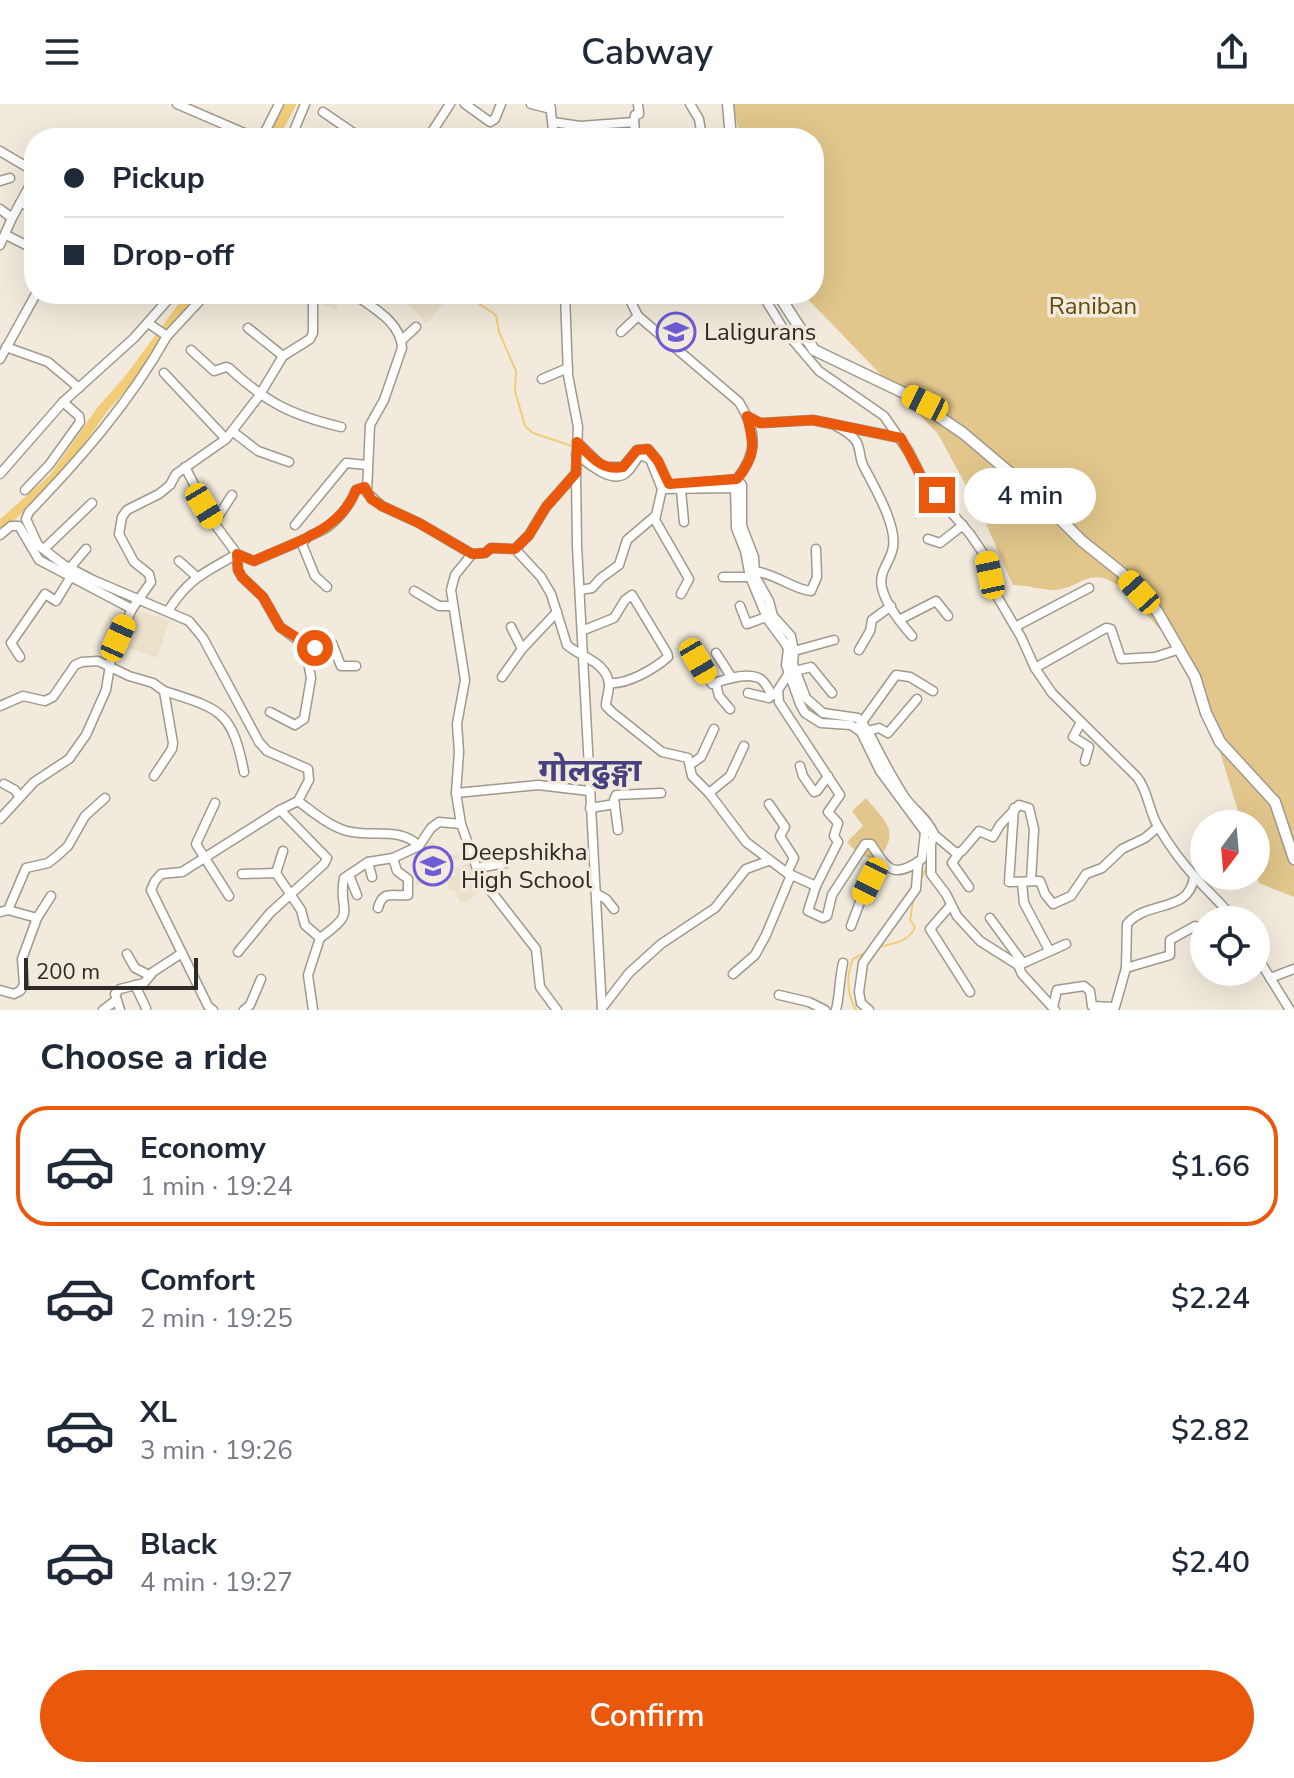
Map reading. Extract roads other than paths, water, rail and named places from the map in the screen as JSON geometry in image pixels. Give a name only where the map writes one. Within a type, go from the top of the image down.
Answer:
[{"type":"main road","points":[[728,104],[730,128]]},
{"type":"main road","points":[[784,304],[814,350],[925,403],[1035,494],[1157,611],[1195,677],[1206,713],[1220,742],[1275,802],[1294,859]]},
{"type":"street","points":[[177,104],[235,128]]},
{"type":"street","points":[[265,128],[279,104]]},
{"type":"street","points":[[295,128],[305,104]]},
{"type":"street","points":[[434,128],[450,104]]},
{"type":"street","points":[[465,104],[490,122],[495,119],[501,104]]},
{"type":"street","points":[[531,104],[550,107],[553,128]]},
{"type":"street","points":[[635,128],[638,104]]},
{"type":"street","points":[[690,104],[700,128]]},
{"type":"street","points":[[323,112],[346,128]]},
{"type":"street","points":[[553,122],[580,126],[634,122]]},
{"type":"street","points":[[0,151],[24,165]]},
{"type":"street","points":[[0,181],[10,178]]},
{"type":"street","points":[[0,245],[24,196]]},
{"type":"street","points":[[20,203],[24,204]]},
{"type":"street","points":[[0,209],[12,218]]},
{"type":"street","points":[[6,235],[24,244]]},
{"type":"street","points":[[0,358],[30,304]]},
{"type":"street","points":[[0,474],[63,402],[164,304]]},
{"type":"street","points":[[132,609],[66,571],[38,545],[26,519],[96,439],[148,369],[162,333],[195,304]]},
{"type":"street","points":[[0,819],[34,782],[62,766],[86,735],[106,690],[112,653],[132,609],[151,582],[149,574],[134,562],[119,534],[119,525],[127,510],[159,494],[185,467],[229,435],[259,396],[283,356],[310,339],[313,333],[313,304]]},
{"type":"street","points":[[369,304],[394,326],[402,340],[384,400],[370,425],[365,487],[371,499],[472,554],[485,553],[491,548],[515,549],[541,577],[551,594],[567,645],[585,655],[604,673],[609,683],[606,706],[662,752],[688,758],[692,776],[746,842],[768,861],[816,886]]},
{"type":"street","points":[[565,304],[568,368],[578,418],[576,473],[580,590],[602,1009]]},
{"type":"street","points":[[632,304],[638,316],[731,394],[747,416],[754,448],[751,459],[737,479]]},
{"type":"street","points":[[768,304],[784,330],[819,371],[884,416],[901,438],[923,480],[963,525],[987,559],[994,591],[1035,668],[1052,693],[1146,788],[1149,809],[1158,827],[1190,871]]},
{"type":"street","points":[[621,332],[638,316]]},
{"type":"street","points":[[148,323],[162,333]]},
{"type":"street","points":[[402,340],[416,327]]},
{"type":"street","points":[[248,328],[283,356]]},
{"type":"street","points":[[6,347],[48,362],[79,388]]},
{"type":"street","points":[[191,350],[214,371],[229,368],[259,396],[300,416],[341,427]]},
{"type":"street","points":[[542,379],[568,368]]},
{"type":"street","points":[[164,373],[229,435],[258,451],[289,462]]},
{"type":"street","points":[[25,490],[49,465],[80,422],[79,416],[63,402]]},
{"type":"street","points":[[747,416],[760,423],[804,420],[901,438]]},
{"type":"street","points":[[836,426],[845,430],[859,447],[861,462],[869,473],[890,525],[893,550],[881,572],[882,589],[912,636]]},
{"type":"street","points":[[577,442],[603,467],[613,468],[623,467],[637,450],[648,449],[658,461],[669,484],[737,479]]},
{"type":"street","points":[[576,454],[597,469],[615,475],[628,472],[638,456],[647,456],[662,489],[654,517],[627,540],[619,565],[592,588],[580,590]]},
{"type":"street","points":[[295,525],[346,463],[367,465]]},
{"type":"street","points":[[185,467],[194,490],[214,523],[237,554],[254,561],[327,528],[352,504],[356,490],[365,487]]},
{"type":"street","points":[[515,549],[576,473]]},
{"type":"street","points":[[737,479],[742,485],[742,526],[754,557],[752,574]]},
{"type":"street","points":[[662,489],[735,488],[736,528],[769,618],[788,649],[786,665],[793,675],[805,713],[821,723],[879,728],[888,733],[917,699]]},
{"type":"street","points":[[681,490],[684,522]]},
{"type":"street","points":[[214,523],[232,495]]},
{"type":"street","points":[[44,549],[92,503]]},
{"type":"street","points":[[654,517],[689,579],[681,594]]},
{"type":"street","points":[[0,535],[12,525],[19,526],[39,560],[189,621],[203,638],[259,742],[267,751],[308,769],[309,780],[298,801],[182,872],[161,874],[151,890],[208,1006],[213,1010]]},
{"type":"street","points":[[928,539],[940,543],[963,525]]},
{"type":"street","points":[[305,539],[302,544],[315,576],[327,587]]},
{"type":"street","points":[[20,657],[11,643],[45,594],[56,601],[66,571],[86,549]]},
{"type":"street","points":[[723,577],[773,574],[802,590],[811,591],[817,577],[816,549]]},
{"type":"street","points":[[168,611],[181,590],[196,576],[237,554]]},
{"type":"street","points":[[237,554],[238,570],[242,577],[263,597],[280,627],[310,649],[332,643],[341,666],[356,666]]},
{"type":"street","points":[[472,554],[452,582],[451,606],[465,680],[457,724],[459,752],[456,793],[461,824],[480,877],[536,949],[540,987],[557,1010]]},
{"type":"street","points":[[179,561],[196,576]]},
{"type":"street","points":[[1015,627],[1089,588]]},
{"type":"street","points":[[414,591],[439,606],[451,606]]},
{"type":"street","points":[[584,630],[607,623],[632,595],[667,653],[668,657],[661,662],[627,681],[609,683]]},
{"type":"street","points":[[899,620],[936,601],[948,616]]},
{"type":"street","points":[[740,606],[747,624],[769,618],[788,631],[794,651],[793,675]]},
{"type":"street","points":[[859,650],[870,631],[872,620],[891,606]]},
{"type":"street","points":[[502,677],[522,649],[557,612]]},
{"type":"street","points":[[511,627],[522,649]]},
{"type":"street","points":[[1035,668],[1106,628],[1111,629],[1121,659],[1155,657],[1180,649]]},
{"type":"street","points":[[794,651],[834,640]]},
{"type":"street","points":[[270,712],[295,725],[304,719],[311,678],[305,646]]},
{"type":"street","points":[[716,653],[732,678]]},
{"type":"street","points":[[0,706],[23,696],[45,701],[53,697],[75,665],[98,661],[215,710],[237,736],[244,772]]},
{"type":"street","points":[[698,661],[712,684],[716,684]]},
{"type":"street","points":[[748,693],[769,698],[793,675],[811,667],[832,693]]},
{"type":"street","points":[[933,691],[910,677],[896,675],[862,727],[887,783],[929,832],[956,853],[960,852]]},
{"type":"street","points":[[716,684],[723,678],[760,679],[774,695],[840,795],[828,812],[838,823],[834,836],[838,840],[808,911],[825,917],[832,895],[865,844],[871,844],[887,868],[895,871],[918,862],[924,855],[929,832]]},
{"type":"street","points":[[716,684],[719,696],[730,709]]},
{"type":"street","points":[[154,776],[173,743],[164,691]]},
{"type":"street","points":[[1081,722],[1073,737],[1089,747],[1085,761]]},
{"type":"street","points":[[691,764],[701,757],[714,729]]},
{"type":"street","points":[[709,793],[730,776],[744,746]]},
{"type":"street","points":[[800,766],[814,792],[828,776]]},
{"type":"street","points":[[4,784],[19,796]]},
{"type":"street","points":[[456,793],[538,785],[589,791]]},
{"type":"street","points":[[618,830],[614,797],[618,794],[661,793]]},
{"type":"street","points":[[37,918],[4,911],[23,872],[26,868],[44,865],[68,846],[81,821],[105,798]]},
{"type":"street","points":[[298,801],[319,817],[346,831],[406,835],[419,846]]},
{"type":"street","points":[[215,803],[196,844],[229,896]]},
{"type":"street","points":[[590,808],[615,804]]},
{"type":"street","points":[[733,974],[755,955],[766,935],[794,858],[780,836],[785,823],[769,804]]},
{"type":"street","points":[[969,887],[952,863],[960,852],[979,831],[993,837],[1014,808],[1019,805],[1029,808],[1034,829],[1024,903],[1049,950]]},
{"type":"street","points":[[1014,808],[1009,880],[1012,883],[1040,881],[1053,904],[1071,896],[1082,877],[1102,868],[1122,849],[1145,838],[1158,827]]},
{"type":"street","points":[[238,952],[270,913],[327,858],[280,810]]},
{"type":"street","points":[[313,1010],[308,975],[320,938],[339,924],[346,911],[343,881],[368,862],[393,858],[419,846],[439,822],[461,824]]},
{"type":"street","points":[[929,832],[931,874],[946,894],[950,906],[980,941],[1021,964]]},
{"type":"street","points":[[276,873],[283,851]]},
{"type":"street","points":[[378,908],[386,894],[408,895],[408,879],[397,871],[393,858]]},
{"type":"street","points":[[602,1009],[629,973],[661,944],[715,908],[746,869],[768,861]]},
{"type":"street","points":[[368,862],[372,877]]},
{"type":"street","points":[[851,926],[882,862]]},
{"type":"street","points":[[869,1010],[861,1003],[859,982],[863,963],[916,889],[918,862]]},
{"type":"street","points":[[477,868],[506,863]]},
{"type":"street","points":[[44,865],[52,874]]},
{"type":"street","points":[[276,873],[301,910],[305,925],[320,938]]},
{"type":"street","points":[[242,874],[276,873]]},
{"type":"street","points":[[349,875],[357,895]]},
{"type":"street","points":[[1054,1009],[1057,990],[1084,986],[1090,991],[1092,1006],[1115,1007],[1126,968],[1126,930],[1130,920],[1152,908],[1182,900],[1191,890]]},
{"type":"street","points":[[1208,890],[1225,906]]},
{"type":"street","points":[[597,894],[614,909]]},
{"type":"street","points":[[0,990],[14,994],[24,985],[21,964],[37,918],[51,896]]},
{"type":"street","points":[[950,906],[930,929],[970,992]]},
{"type":"street","points":[[990,918],[1021,964],[1022,974],[1054,1009]]},
{"type":"street","points":[[1126,968],[1170,955],[1170,940],[1190,929]]},
{"type":"street","points":[[1021,964],[1066,944]]},
{"type":"street","points":[[120,1010],[115,994],[120,989],[144,983],[149,975],[182,953]]},
{"type":"street","points":[[127,954],[135,968],[149,975]]},
{"type":"street","points":[[836,1010],[843,963]]},
{"type":"street","points":[[1290,1010],[1270,978],[1294,969]]},
{"type":"street","points":[[244,1010],[250,1005],[261,979]]},
{"type":"street","points":[[135,985],[146,1008]]},
{"type":"street","points":[[779,995],[809,1002],[825,1010]]},
{"type":"street","points":[[103,1010],[115,1001]]},
{"type":"waterway","points":[[278,128],[291,104]]},
{"type":"waterway","points":[[0,526],[54,478],[102,410],[130,378],[185,304]]},
{"type":"waterway","points":[[479,304],[496,315],[499,332],[516,371],[515,391],[525,426],[533,433],[572,446]]},
{"type":"waterway","points":[[805,705],[822,717]]},
{"type":"waterway","points":[[921,879],[928,863]]},
{"type":"waterway","points":[[878,947],[900,942],[912,932],[915,927],[910,920],[914,896]]},
{"type":"waterway","points":[[856,1010],[849,991],[849,972],[853,959],[865,953]]},
{"type":"place","name":"Laligurans","points":[[676,332]]},
{"type":"place","name":"Deepshikha High School","points":[[433,866]]},
{"type":"district","name":"गोलढुङ्गा","points":[[590,770]]},
{"type":"park label","name":"Raniban","points":[[1093,306]]}]
